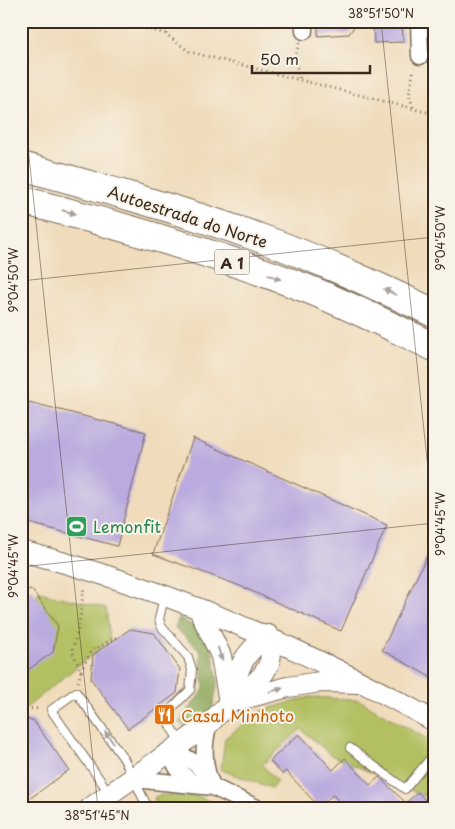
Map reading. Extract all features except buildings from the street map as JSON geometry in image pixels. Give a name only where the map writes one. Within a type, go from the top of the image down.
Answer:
[{"type":"highway","name":"Autoestrada do Norte","points":[[21,166],[163,206],[261,238],[379,286],[434,313]]},
{"type":"highway","name":"Autoestrada do Norte","points":[[21,200],[96,219],[273,276],[368,316],[434,347]]},
{"type":"street","points":[[419,21],[420,56]]},
{"type":"street","points":[[21,551],[165,595],[199,610],[268,635],[367,683],[434,721]]},
{"type":"street","points":[[199,610],[221,656],[229,703]]},
{"type":"street","points":[[90,808],[134,779],[208,725],[229,703],[242,659],[250,648],[268,635]]},
{"type":"street","points":[[229,703],[320,682],[367,683]]},
{"type":"street","points":[[206,783],[204,753],[208,725]]},
{"type":"street","points":[[176,747],[178,771],[185,779],[206,783],[257,808]]},
{"type":"street","points":[[134,779],[206,783]]},
{"type":"lane","points":[[165,595],[159,620],[161,626],[188,657],[192,670],[190,690],[170,710],[167,716],[176,747]]},
{"type":"lane","points":[[110,794],[51,710],[76,692],[124,759],[146,804],[152,808]]},
{"type":"lane","points":[[350,748],[404,789],[434,754]]},
{"type":"path","points":[[106,21],[166,34],[190,52],[300,81],[413,107],[434,114]]},
{"type":"path","points":[[166,34],[174,21]]},
{"type":"path","points":[[300,81],[295,51],[304,26]]},
{"type":"path","points":[[413,107],[409,95],[412,73],[420,56]]},
{"type":"path","points":[[81,671],[72,651],[79,626],[86,571]]},
{"type":"path","points":[[76,692],[81,671],[92,651],[118,637]]},
{"type":"path","points":[[23,707],[51,710]]},
{"type":"green space","points":[[39,592],[106,608],[110,640],[26,708],[21,706],[21,615]]},
{"type":"green space","points":[[179,618],[197,628],[211,644],[218,681],[212,711],[190,734],[179,722],[204,689],[200,650],[175,628]]},
{"type":"green space","points":[[310,697],[359,700],[434,743],[434,800],[331,755],[301,729],[262,765],[277,781],[272,788],[221,770],[225,738],[263,710]]},
{"type":"green space","points":[[161,795],[197,796],[226,808],[162,808],[154,801],[155,797]]},
{"type":"place","name":"Lemonfit","points":[[77,526]]},
{"type":"place","name":"Casal Minhoto","points":[[165,715]]}]
